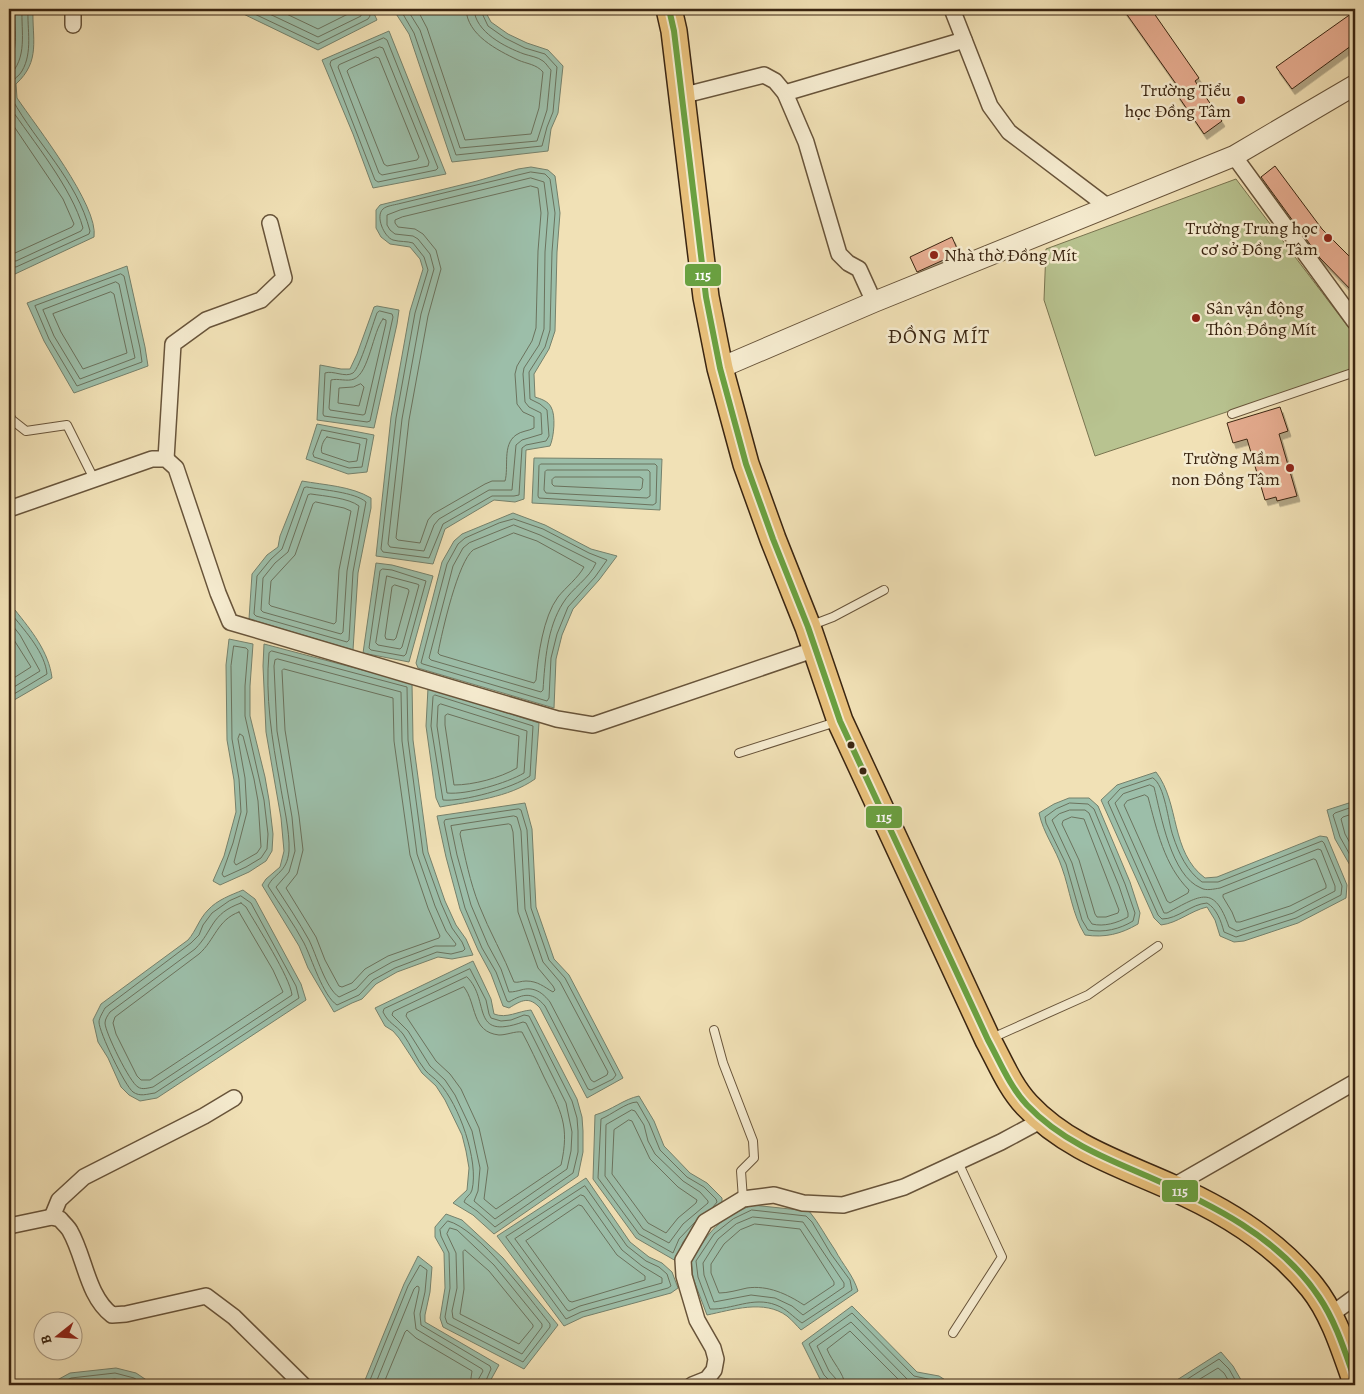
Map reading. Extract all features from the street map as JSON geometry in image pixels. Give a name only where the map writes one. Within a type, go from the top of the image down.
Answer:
[{"type":"main road","points":[[669,9],[674,31],[706,297],[720,368],[746,464],[812,638],[840,720],[988,1040],[1012,1087],[1026,1105],[1060,1134],[1096,1156],[1197,1199],[1269,1244],[1292,1264],[1314,1289],[1329,1316],[1355,1380]]},
{"type":"street","points":[[73,9],[73,25]]},
{"type":"street","points":[[952,9],[990,106],[1010,132],[1108,207]]},
{"type":"street","points":[[785,93],[964,40]]},
{"type":"street","points":[[681,96],[764,75],[775,81],[785,93],[806,142],[839,254],[848,263],[859,269],[874,302]]},
{"type":"street","points":[[720,368],[874,302],[1234,156],[1355,85]]},
{"type":"street","points":[[1234,156],[1355,322]]},
{"type":"street","points":[[166,459],[173,344],[206,320],[261,300],[284,278],[270,223]]},
{"type":"street","points":[[9,509],[152,459],[166,459],[176,468],[218,593],[230,622],[557,718],[592,725],[812,638]]},
{"type":"street","points":[[1172,1187],[1355,1082]]},
{"type":"street","points":[[52,1217],[59,1200],[84,1177],[204,1116],[234,1098]]},
{"type":"street","points":[[692,1385],[707,1379],[714,1370],[716,1359],[713,1348],[697,1320],[684,1276],[683,1260],[705,1222],[743,1199],[774,1195],[803,1204],[843,1205],[904,1187],[1042,1120]]},
{"type":"street","points":[[9,1226],[52,1217],[60,1219],[70,1231],[96,1296],[112,1315],[126,1314],[206,1296],[234,1317],[303,1385]]},
{"type":"street","points":[[1329,1316],[1355,1297]]},
{"type":"street","points":[[1341,1385],[1355,1380]]},
{"type":"lane","points":[[1232,414],[1355,372]]},
{"type":"lane","points":[[9,414],[12,420],[26,431],[67,425],[94,479]]},
{"type":"lane","points":[[812,638],[833,617],[884,590]]},
{"type":"lane","points":[[739,753],[840,720]]},
{"type":"lane","points":[[988,1040],[1088,995],[1158,946]]},
{"type":"lane","points":[[714,1030],[724,1063],[753,1141],[754,1158],[741,1171],[743,1199]]},
{"type":"lane","points":[[953,1333],[1002,1257],[958,1162]]},
{"type":"shaded area","name":"Sân vận động Thôn Đồng Mít","points":[[1236,179],[1355,336],[1355,369],[1095,456],[1044,300],[1046,249]]},
{"type":"water","points":[[9,9],[33,9],[34,49],[29,67],[16,84],[17,98],[77,187],[93,223],[94,237],[15,274],[9,270]]},
{"type":"water","points":[[233,9],[372,9],[377,20],[318,50]]},
{"type":"water","points":[[393,9],[484,9],[491,22],[508,34],[548,50],[563,66],[558,113],[551,129],[548,151],[452,162],[409,34]]},
{"type":"water","points":[[389,31],[446,174],[373,188],[322,60]]},
{"type":"water","points":[[531,167],[548,170],[555,176],[560,213],[555,331],[549,349],[534,374],[535,397],[542,399],[550,405],[554,415],[553,437],[550,446],[526,450],[524,499],[515,502],[494,500],[445,529],[433,564],[376,556],[391,417],[410,311],[423,269],[420,259],[410,247],[390,244],[381,237],[376,228],[376,210],[380,205]]},
{"type":"water","points":[[127,266],[148,366],[74,393],[44,341],[27,303]]},
{"type":"water","points":[[374,307],[399,310],[374,428],[317,420],[320,365],[350,369]]},
{"type":"water","points":[[317,424],[374,435],[367,472],[348,474],[306,459]]},
{"type":"water","points":[[534,458],[662,459],[660,510],[532,503]]},
{"type":"water","points":[[302,481],[346,488],[371,498],[371,508],[358,573],[353,650],[249,619],[252,574],[267,555],[278,547],[280,536]]},
{"type":"water","points":[[513,513],[545,525],[591,549],[617,556],[573,609],[562,635],[556,659],[554,708],[418,668],[416,663],[442,562],[454,541],[462,534]]},
{"type":"water","points":[[376,563],[392,565],[433,576],[409,662],[363,653]]},
{"type":"water","points":[[9,610],[15,610],[38,642],[47,659],[52,678],[9,703]]},
{"type":"water","points":[[229,639],[253,644],[250,716],[265,777],[273,834],[272,851],[266,861],[249,872],[220,885],[213,881],[224,856],[236,812],[234,780],[227,740],[226,665]]},
{"type":"water","points":[[264,644],[412,683],[413,740],[428,852],[445,901],[473,955],[452,959],[438,957],[397,972],[376,984],[362,999],[334,1012],[308,968],[299,946],[262,885],[280,867],[284,851],[281,818],[266,732]]},
{"type":"water","points":[[428,688],[539,723],[535,779],[502,795],[440,807],[436,798],[426,726]]},
{"type":"water","points":[[1156,772],[1164,784],[1180,841],[1186,855],[1205,878],[1217,877],[1320,836],[1327,837],[1347,885],[1346,898],[1298,923],[1244,941],[1234,942],[1220,936],[1215,920],[1207,907],[1173,922],[1161,925],[1154,918],[1101,800],[1117,785]]},
{"type":"water","points":[[1069,798],[1089,798],[1098,806],[1130,882],[1140,913],[1138,924],[1113,934],[1085,935],[1077,919],[1062,868],[1043,827],[1039,813]]},
{"type":"water","points":[[1355,801],[1355,874],[1335,839],[1327,810]]},
{"type":"water","points":[[525,803],[532,829],[536,907],[554,959],[569,975],[623,1078],[587,1098],[540,1008],[536,1004],[525,1000],[509,1008],[503,1006],[491,974],[460,909],[437,816]]},
{"type":"water","points":[[243,890],[255,899],[301,984],[306,1000],[157,1098],[140,1101],[129,1095],[121,1087],[108,1058],[98,1042],[93,1020],[101,1004],[188,940],[202,917],[212,906],[224,898]]},
{"type":"water","points":[[473,961],[491,999],[494,1014],[503,1016],[531,1010],[577,1099],[582,1117],[583,1152],[578,1176],[494,1234],[473,1215],[453,1203],[467,1190],[469,1168],[462,1135],[436,1086],[422,1073],[399,1038],[385,1026],[375,1008]]},
{"type":"water","points":[[639,1096],[654,1121],[664,1146],[690,1173],[707,1183],[722,1198],[722,1204],[691,1232],[683,1242],[676,1261],[636,1238],[593,1179],[595,1115]]},
{"type":"water","points":[[586,1178],[630,1242],[649,1257],[662,1263],[672,1272],[678,1288],[671,1293],[583,1317],[564,1326],[497,1236]]},
{"type":"water","points":[[752,1205],[809,1211],[851,1275],[858,1291],[801,1330],[787,1316],[768,1308],[748,1307],[707,1315],[693,1278],[691,1261],[716,1227],[740,1210]]},
{"type":"water","points":[[446,1214],[462,1220],[503,1258],[558,1325],[524,1369],[443,1327],[440,1318],[445,1288],[444,1253],[435,1237],[435,1227]]},
{"type":"water","points":[[418,1256],[432,1267],[425,1322],[499,1365],[488,1385],[363,1385],[404,1284]]},
{"type":"water","points":[[852,1306],[917,1372],[939,1376],[953,1385],[828,1385],[820,1379],[802,1343]]},
{"type":"water","points":[[1221,1352],[1233,1366],[1244,1385],[1169,1385]]},
{"type":"water","points":[[116,1368],[136,1373],[154,1385],[48,1385],[70,1373]]},
{"type":"building","points":[[1123,9],[1151,9],[1199,78],[1195,81],[1222,121],[1204,134],[1176,93],[1181,91]]},
{"type":"building","points":[[1355,11],[1355,43],[1292,89],[1276,67]]},
{"type":"building","points":[[1275,166],[1322,229],[1355,262],[1355,294],[1320,258],[1261,177]]},
{"type":"building","name":"Nhà thờ Đồng Mít","points":[[952,237],[959,253],[917,272],[910,257]]},
{"type":"building","points":[[1280,407],[1288,431],[1279,434],[1297,496],[1277,501],[1276,497],[1265,500],[1247,439],[1233,443],[1227,423]]},
{"type":"transit line","name":"115","points":[[669,9],[674,31],[706,297],[720,368],[746,464],[808,627],[840,721],[988,1040],[1010,1082],[1021,1098],[1054,1128],[1083,1147],[1195,1198],[1219,1211],[1264,1240],[1284,1257],[1303,1276],[1325,1307],[1340,1337],[1355,1380]]},
{"type":"place","name":"Trường Tiểu học Đồng Tâm","points":[[1241,100]]},
{"type":"place","name":"Trường Trung học cơ sở Đồng Tâm","points":[[1328,238]]},
{"type":"place","name":"Nhà thờ Đồng Mít","points":[[934,255]]},
{"type":"place","name":"Sân vận động Thôn Đồng Mít","points":[[1196,318]]},
{"type":"place","name":"Trường Mầm non Đồng Tâm","points":[[1290,468]]},
{"type":"district","name":"ĐỒNG MÍT","points":[[939,336]]}]
